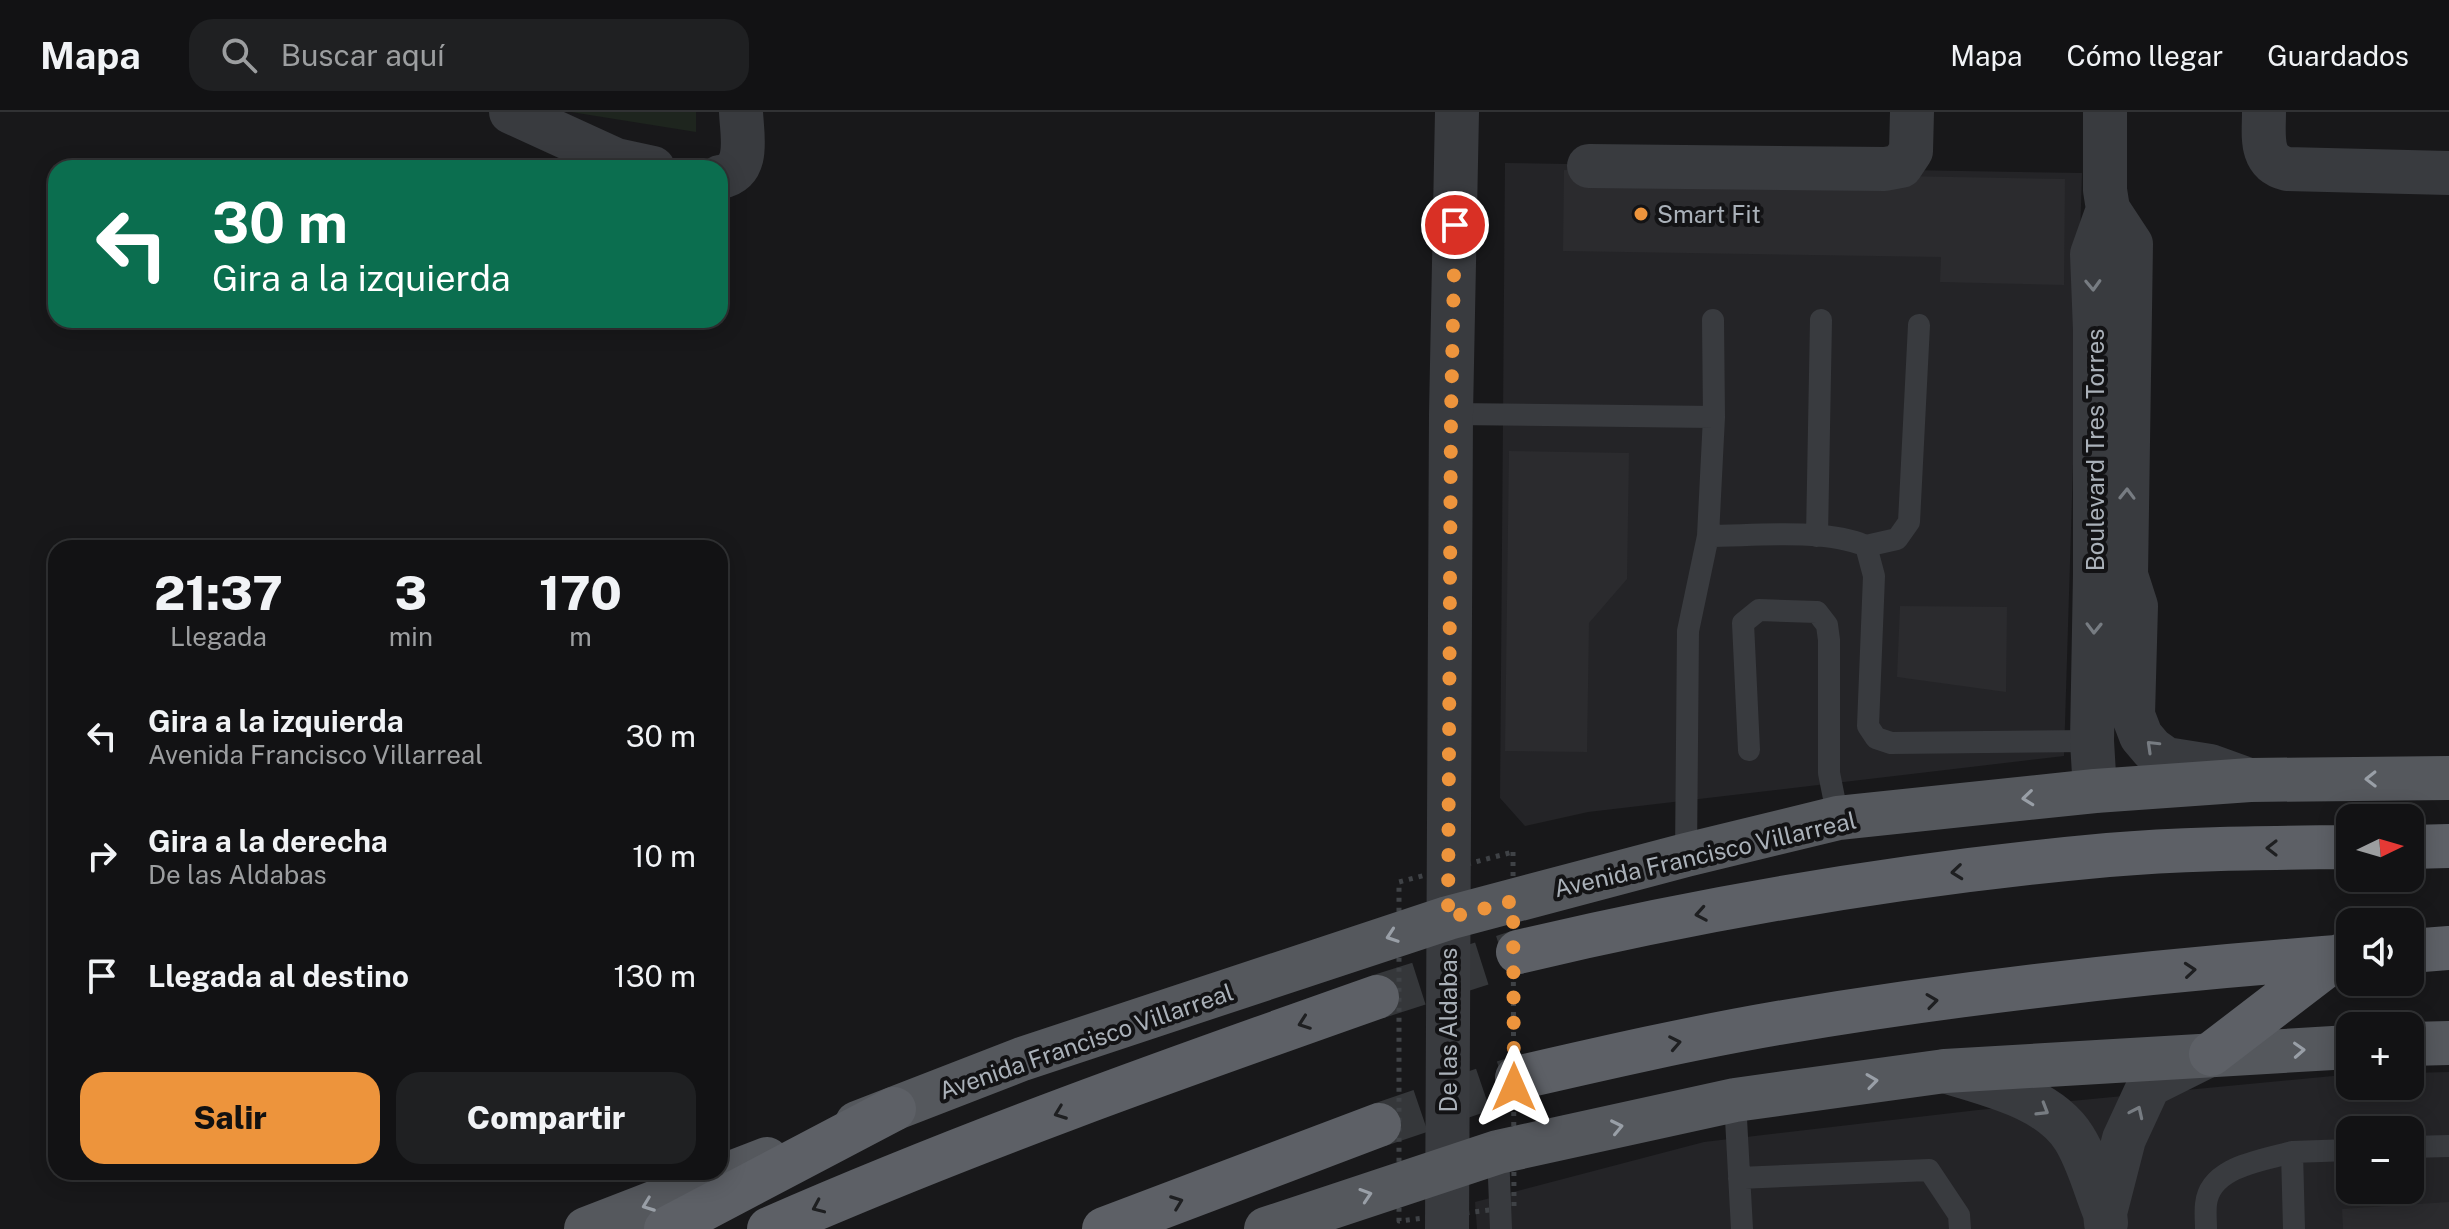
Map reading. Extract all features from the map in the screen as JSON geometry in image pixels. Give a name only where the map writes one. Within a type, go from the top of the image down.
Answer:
[{"type":"highway","points":[[2424,847],[2449,846]]},
{"type":"highway","points":[[1518,952],[1820,891],[1935,875],[2110,855],[2336,847]]},
{"type":"highway","points":[[2424,950],[2449,948]]},
{"type":"highway","points":[[1517,1078],[1780,1023],[2054,983],[2336,957]]},
{"type":"highway","points":[[2211,1054],[2336,962]]},
{"type":"highway","points":[[769,1229],[843,1197],[1149,1079],[1377,997]]},
{"type":"highway","points":[[666,1229],[894,1109]]},
{"type":"highway","points":[[1104,1229],[1379,1125]]},
{"type":"main road","name":"Avenida Francisco Villarreal","points":[[728,1174],[1022,1059],[1448,918],[1838,818],[2095,791],[2250,780],[2449,778]]},
{"type":"main road","points":[[2424,1044],[2449,1043]]},
{"type":"main road","points":[[1290,1226],[1399,1202],[1448,1168],[1506,1150],[1735,1100],[1945,1071],[2336,1048]]},
{"type":"main road","name":"Avenida Francisco Villarreal","points":[[586,1229],[712,1180]]},
{"type":"street","points":[[511,112],[616,160]]},
{"type":"street","points":[[728,176],[739,166],[743,152],[741,112]]},
{"type":"street","name":"De las Aldabas","points":[[1447,1229],[1451,414],[1457,112]]},
{"type":"street","points":[[1589,166],[1885,169],[1901,166],[1911,151],[1912,112]]},
{"type":"street","name":"Boulevard Tres Torres","points":[[2095,791],[2092,741],[2111,575],[2092,254],[2108,209],[2105,190],[2105,112]]},
{"type":"street","points":[[2264,112],[2264,140],[2268,157],[2275,166],[2287,169],[2449,173]]},
{"type":"street","points":[[2111,575],[2136,606],[2133,715],[2141,736],[2166,759],[2210,766],[2250,780]]},
{"type":"street","points":[[2106,1221],[2124,1139],[2149,1085],[2211,1054]]},
{"type":"street","points":[[1945,1071],[2015,1094],[2051,1113],[2074,1137],[2106,1221]]},
{"type":"lane","points":[[1686,855],[1688,631],[1708,536],[1714,417],[1713,320]]},
{"type":"lane","points":[[1817,536],[1821,320]]},
{"type":"lane","points":[[1708,536],[1817,536],[1851,540],[1866,546],[1897,539],[1909,522],[1919,325]]},
{"type":"lane","points":[[1451,414],[1714,417]]},
{"type":"lane","points":[[1866,546],[1874,576],[1868,726],[1876,738],[1891,743],[2092,741]]},
{"type":"lane","points":[[1749,750],[1743,623],[1759,610],[1817,612],[1827,625],[1829,640],[1829,773],[1838,818]]},
{"type":"lane","points":[[1735,1100],[1742,1229]]},
{"type":"lane","points":[[2424,1147],[2449,1146]]},
{"type":"lane","points":[[1501,1229],[1506,1150]]},
{"type":"lane","points":[[2206,1229],[2205,1202],[2216,1180],[2231,1170],[2292,1152],[2336,1150]]},
{"type":"lane","points":[[2292,1152],[2294,1229]]},
{"type":"lane","points":[[1739,1178],[1929,1170],[1959,1215],[1960,1229]]},
{"type":"path","points":[[1513,852],[1506,1150],[1514,1207]]},
{"type":"path","points":[[1399,882],[1399,1202]]},
{"type":"shaded area","points":[[571,112],[696,112],[696,132]]},
{"type":"shaded area","points":[[1505,163],[2082,173],[2064,756],[1588,812],[1525,826],[1500,798]]},
{"type":"shaded area","points":[[2449,1072],[2449,1229],[1477,1229],[1475,1202],[1704,1142],[1978,1110],[2336,1076],[2336,1100],[2424,1100],[2424,1073]]},
{"type":"building","points":[[1564,170],[2065,179],[2064,285],[1940,282],[1941,257],[1563,251]]},
{"type":"building","points":[[1509,451],[1629,453],[1627,579],[1589,623],[1587,752],[1505,751]]},
{"type":"building","points":[[1900,606],[2007,607],[2006,692],[1897,677]]},
{"type":"building","points":[[2449,1202],[2449,1229],[2343,1229],[2342,1209]]},
{"type":"tunnel","points":[[1377,997],[1518,952]]},
{"type":"tunnel","points":[[1379,1125],[1517,1078]]},
{"type":"place","name":"Smart Fit","points":[[1641,214]]},
{"type":"route","points":[[1455,225],[1448,918],[1513,901],[1514,1087]]}]
